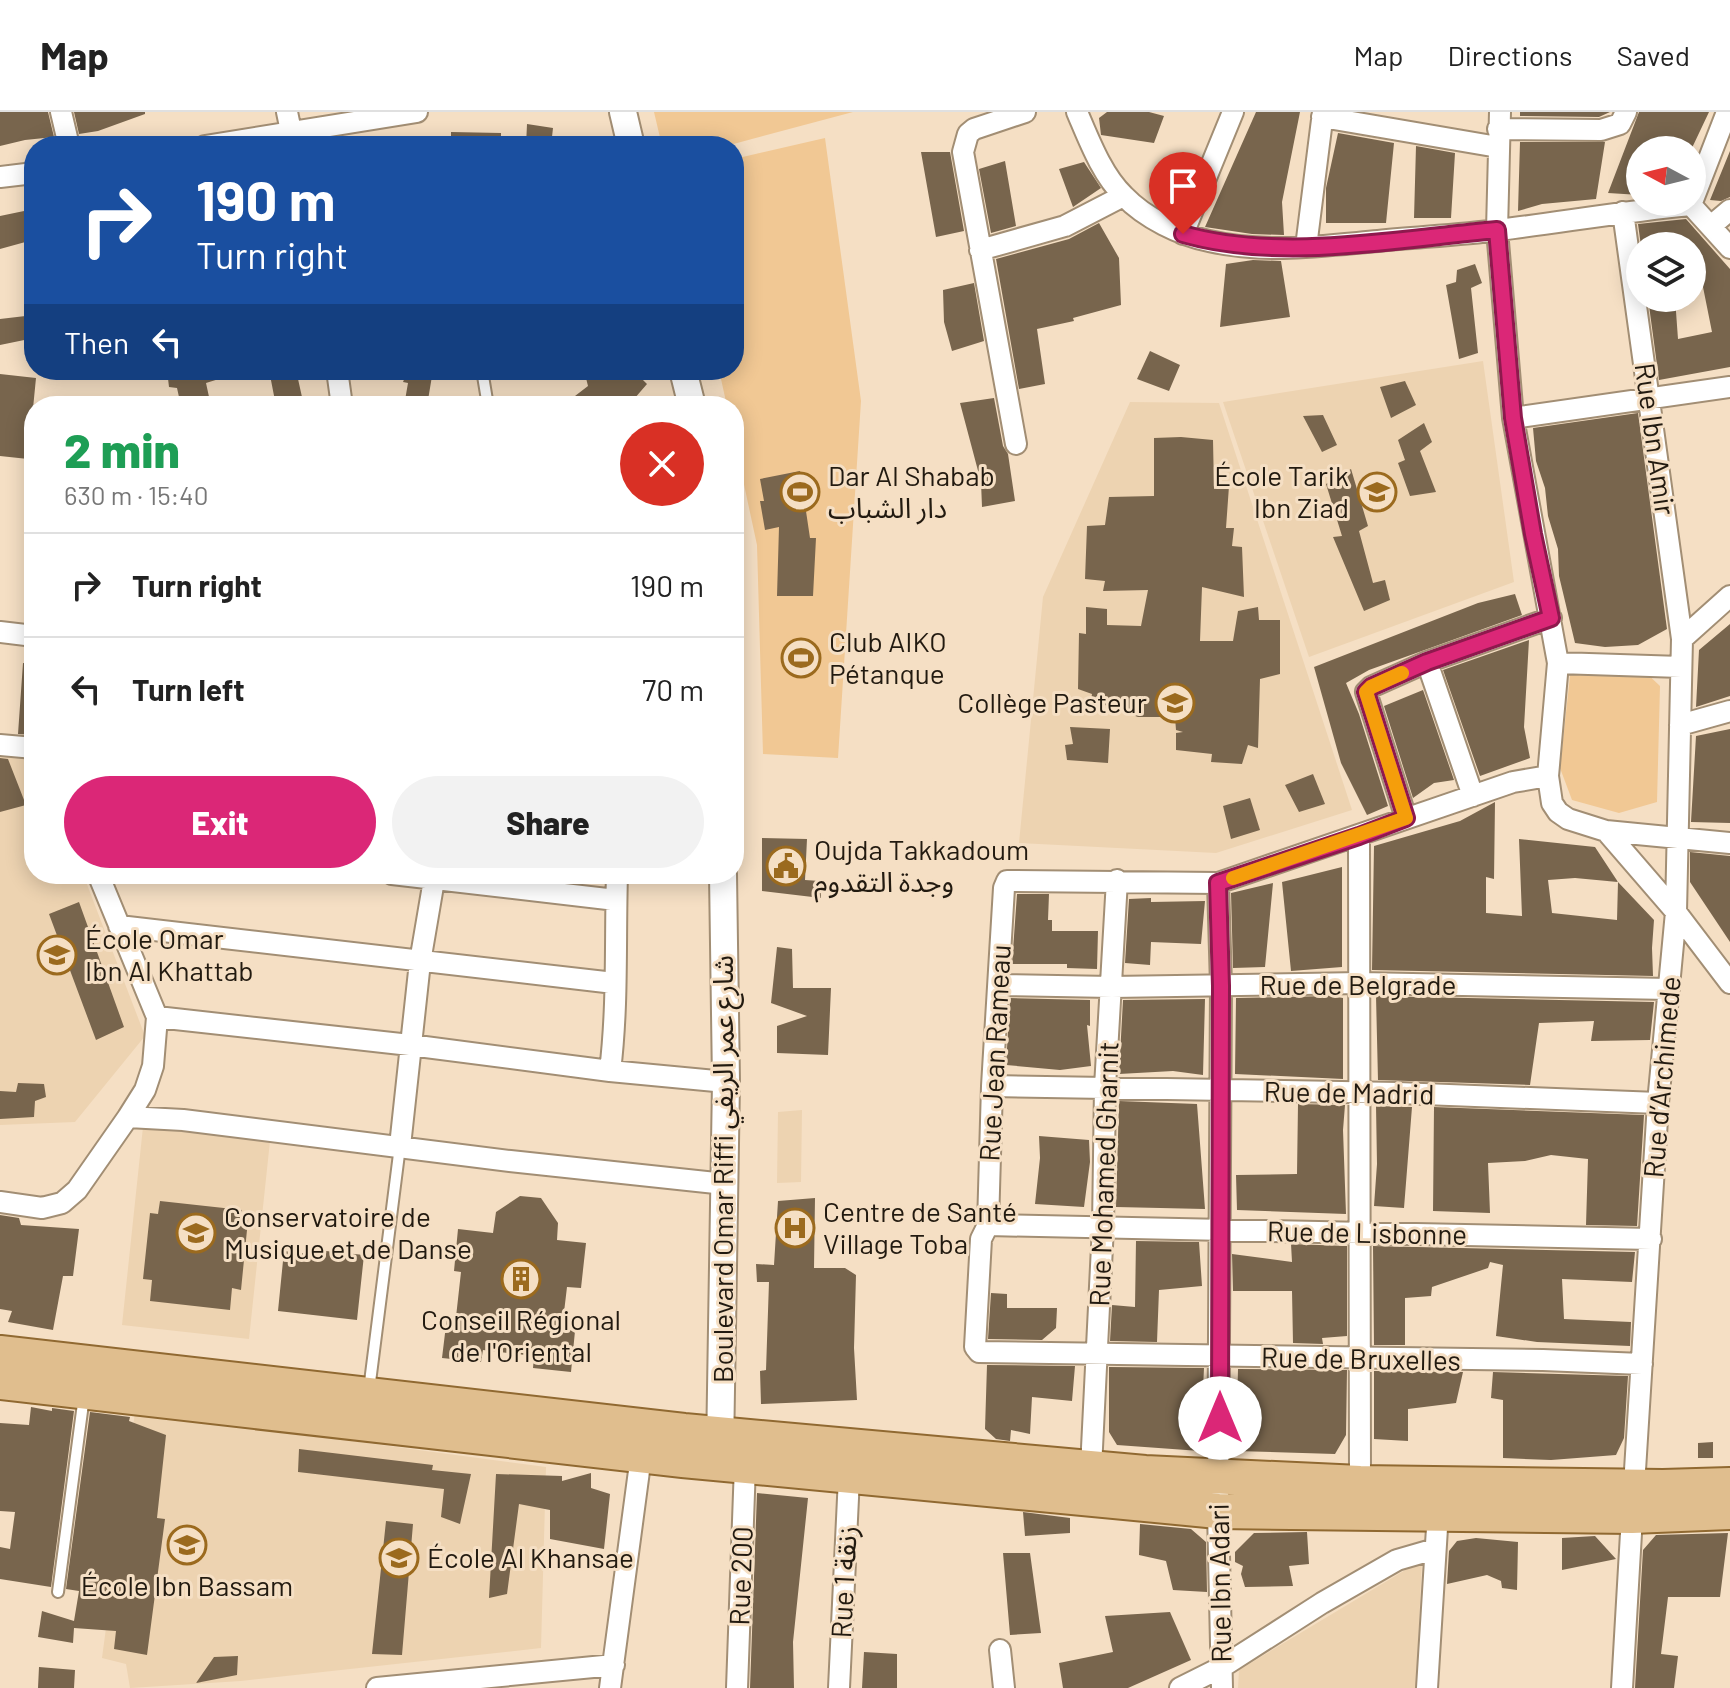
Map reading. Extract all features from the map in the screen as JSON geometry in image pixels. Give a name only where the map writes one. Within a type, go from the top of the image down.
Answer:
[{"type":"main road","points":[[0,1353],[368,1396],[728,1454],[849,1477],[1219,1495],[1438,1512],[1633,1501],[1730,1485]]},
{"type":"main road","points":[[0,1382],[641,1456],[728,1454],[1091,1468],[1219,1495],[1360,1483],[1633,1501],[1730,1512]]},
{"type":"street","points":[[61,112],[67,136]]},
{"type":"street","points":[[287,112],[291,136]]},
{"type":"street","points":[[306,136],[386,114],[417,112]]},
{"type":"street","points":[[623,112],[629,136]]},
{"type":"street","points":[[1016,444],[963,152],[965,142],[974,129],[1025,112]]},
{"type":"street","points":[[1077,112],[1101,161],[1123,196],[1183,234],[1209,241],[1245,247],[1306,247],[1497,230],[1626,212]]},
{"type":"street","points":[[1183,234],[1233,112]]},
{"type":"street","points":[[1306,247],[1323,115],[1499,129],[1601,130],[1620,124],[1626,112]]},
{"type":"street","points":[[1706,166],[1727,112]]},
{"type":"street","points":[[1499,129],[1497,230],[1513,418],[1558,663],[1548,776],[1552,803],[1568,819],[1606,831],[1730,843]]},
{"type":"street","points":[[0,177],[24,174]]},
{"type":"street","points":[[980,250],[1065,226],[1123,196]]},
{"type":"street","points":[[1711,226],[1730,210]]},
{"type":"street","name":"Rue Ibn Amir","points":[[1623,212],[1682,639],[1681,667]]},
{"type":"street","points":[[1701,216],[1730,248]]},
{"type":"street","points":[[1513,418],[1730,387]]},
{"type":"street","points":[[1682,639],[1730,596]]},
{"type":"street","points":[[1406,818],[1366,692],[1427,662],[1551,618]]},
{"type":"street","points":[[0,632],[24,635]]},
{"type":"street","points":[[1427,662],[1473,796]]},
{"type":"street","points":[[1558,663],[1681,667]]},
{"type":"street","name":"Rue d’Archimede","points":[[1622,1688],[1658,1103],[1676,912],[1681,667]]},
{"type":"street","points":[[1680,725],[1730,711]]},
{"type":"street","points":[[0,745],[24,747]]},
{"type":"street","points":[[1117,880],[1218,883],[1513,782],[1548,776]]},
{"type":"street","points":[[1606,831],[1676,912],[1730,983]]},
{"type":"street","points":[[1359,836],[1360,1483]]},
{"type":"street","name":"Rue Jean Rameau","points":[[985,1352],[979,1352],[975,1347],[981,1239],[988,1225],[992,1086],[1004,888],[1007,881],[1117,880]]},
{"type":"street","name":"Rue Mohamed Gharnit","points":[[1091,1468],[1103,1226],[1105,1087],[1117,880]]},
{"type":"street","name":"Rue Ibn Adari","points":[[1218,883],[1221,986],[1219,1495],[1222,1688]]},
{"type":"street","points":[[0,1202],[42,1208],[62,1203],[77,1190],[145,1090],[153,1066],[157,1017],[102,884]]},
{"type":"street","points":[[400,1146],[420,962],[434,884]]},
{"type":"street","points":[[495,884],[616,900]]},
{"type":"street","points":[[610,1071],[616,1026],[617,884]]},
{"type":"street","name":"Boulevard Omar Riffi شارع عمر الريفي","points":[[723,884],[728,1454]]},
{"type":"street","points":[[119,926],[614,983]]},
{"type":"street","name":"Rue de Belgrade","points":[[999,985],[1112,987],[1361,983],[1669,989]]},
{"type":"street","points":[[157,1017],[726,1082]]},
{"type":"street","name":"Rue de Madrid","points":[[992,1086],[1658,1103]]},
{"type":"street","points":[[128,1117],[183,1120],[725,1184]]},
{"type":"street","name":"Rue de Lisbonne","points":[[988,1225],[1651,1239]]},
{"type":"street","name":"Rue de Bruxelles","points":[[985,1352],[1642,1364]]},
{"type":"street","name":"Rue 200","points":[[728,1454],[737,1688]]},
{"type":"street","points":[[610,1688],[641,1456]]},
{"type":"street","name":"Rue 1 زنقة","points":[[839,1688],[849,1477]]},
{"type":"street","points":[[1427,1688],[1438,1512]]},
{"type":"street","points":[[1180,1688],[1222,1667],[1322,1603],[1397,1560],[1435,1549]]},
{"type":"street","points":[[1000,1650],[1004,1688]]},
{"type":"street","points":[[377,1688],[513,1682],[614,1665]]},
{"type":"lane","points":[[368,1396],[400,1146]]},
{"type":"lane","points":[[58,1592],[85,1392]]},
{"type":"shaded area","points":[[654,112],[853,112],[744,141],[744,136],[660,136]]},
{"type":"shaded area","name":"Dar Al Shabab دار الشباب","points":[[825,138],[861,401],[838,758],[763,754],[757,545],[744,485],[744,396],[725,396],[721,380],[744,380],[744,157]]},
{"type":"shaded area","name":"École Tarik Ibn Ziad","points":[[1483,361],[1514,582],[1309,657],[1223,402]]},
{"type":"shaded area","name":"Collège Pasteur","points":[[1130,402],[1219,403],[1352,810],[1216,853],[1019,843],[1043,597]]},
{"type":"shaded area","points":[[1571,667],[1642,669],[1660,686],[1657,802],[1619,813],[1572,800],[1560,768]]},
{"type":"shaded area","name":"École Omar Ibn Al Khattab","points":[[0,753],[24,754],[24,884],[87,884],[145,1036],[75,1122],[0,1125]]},
{"type":"shaded area","points":[[802,1110],[801,1182],[777,1183],[778,1112]]},
{"type":"shaded area","name":"Conservatoire de Musique et de Danse","points":[[143,1127],[270,1141],[249,1339],[122,1325]]},
{"type":"shaded area","name":"École Al Khansae","points":[[135,1412],[546,1467],[541,1648],[241,1681],[130,1688],[126,1664],[102,1658]]},
{"type":"shaded area","points":[[1422,1560],[1416,1688],[1238,1688],[1239,1670]]},
{"type":"building","points":[[0,112],[48,112],[54,136],[24,136],[24,140],[0,146]]},
{"type":"building","points":[[74,112],[145,114],[98,131],[79,134]]},
{"type":"building","points":[[1107,112],[1149,112],[1164,116],[1154,143],[1101,135],[1099,118]]},
{"type":"building","points":[[1256,112],[1300,112],[1282,202],[1284,235],[1205,227]]},
{"type":"building","points":[[1520,112],[1610,112],[1599,117],[1520,116]]},
{"type":"building","points":[[1639,112],[1709,112],[1698,136],[1630,136]]},
{"type":"building","points":[[527,124],[553,128],[552,136],[526,136]]},
{"type":"building","points":[[451,132],[501,133],[501,136],[451,136]]},
{"type":"building","points":[[1338,133],[1394,143],[1386,223],[1326,223],[1326,188]]},
{"type":"building","points":[[1520,142],[1605,142],[1596,199],[1542,204],[1518,211]]},
{"type":"building","points":[[1416,146],[1455,153],[1451,218],[1414,218]]},
{"type":"building","points":[[1626,146],[1626,194],[1608,193]]},
{"type":"building","points":[[1730,151],[1730,197],[1721,201],[1710,200]]},
{"type":"building","points":[[921,152],[950,152],[964,231],[936,237]]},
{"type":"building","points":[[1005,161],[1016,226],[991,233],[979,169]]},
{"type":"building","points":[[1084,162],[1101,188],[1073,207],[1059,169]]},
{"type":"building","points":[[24,211],[24,242],[0,249],[0,216]]},
{"type":"building","points":[[1686,219],[1697,232],[1639,232],[1638,224]]},
{"type":"building","points":[[1099,223],[1119,258],[1121,305],[1073,318],[1074,321],[1037,329],[1045,384],[1019,389],[996,259],[1069,239]]},
{"type":"building","points":[[1706,242],[1730,269],[1730,367],[1659,380],[1650,312],[1676,312],[1678,339],[1712,332],[1706,302]]},
{"type":"building","points":[[1253,260],[1281,261],[1290,317],[1220,327],[1226,264]]},
{"type":"building","points":[[1475,264],[1482,283],[1471,288],[1478,353],[1459,359],[1446,285],[1456,282],[1457,270]]},
{"type":"building","points":[[974,283],[984,341],[952,351],[944,322],[943,290]]},
{"type":"building","points":[[24,316],[24,340],[0,345],[0,319]]},
{"type":"building","points":[[1150,351],[1180,365],[1169,391],[1137,379]]},
{"type":"building","points":[[0,374],[36,380],[34,396],[24,396],[24,459],[0,456]]},
{"type":"building","points":[[168,380],[216,380],[206,383],[209,396],[179,396],[177,388],[169,387]]},
{"type":"building","points":[[271,380],[298,380],[302,396],[274,396]]},
{"type":"building","points":[[431,380],[429,396],[406,396],[408,383],[403,382]]},
{"type":"building","points":[[586,380],[643,380],[647,384],[637,396],[575,396],[588,386]]},
{"type":"building","points":[[1405,381],[1416,405],[1391,418],[1380,387]]},
{"type":"building","points":[[994,398],[1003,446],[1008,454],[1015,501],[982,507],[981,482],[960,403]]},
{"type":"building","points":[[1638,413],[1667,629],[1638,645],[1605,647],[1575,643],[1559,576],[1558,549],[1548,516],[1545,488],[1536,461],[1533,428]]},
{"type":"building","points":[[1323,415],[1337,445],[1322,452],[1303,416]]},
{"type":"building","points":[[1424,423],[1432,442],[1420,451],[1436,492],[1410,496],[1398,463],[1405,460],[1398,440]]},
{"type":"building","points":[[1154,438],[1213,440],[1214,489],[1229,486],[1226,528],[1234,528],[1232,546],[1242,547],[1244,597],[1202,587],[1200,641],[1233,641],[1238,611],[1258,607],[1259,620],[1280,620],[1280,674],[1260,679],[1258,748],[1248,745],[1242,764],[1211,762],[1212,754],[1176,750],[1176,733],[1183,732],[1176,730],[1175,717],[1138,717],[1091,700],[1092,694],[1078,689],[1079,633],[1086,634],[1086,607],[1107,609],[1107,625],[1141,626],[1148,590],[1103,591],[1105,581],[1085,579],[1087,526],[1105,525],[1109,497],[1154,496]]},
{"type":"building","points":[[1351,469],[1368,526],[1359,531],[1373,583],[1385,580],[1390,600],[1364,611],[1333,537],[1342,536],[1326,484]]},
{"type":"building","points":[[800,471],[810,538],[816,538],[813,596],[777,596],[779,527],[765,530],[760,479]]},
{"type":"building","points":[[1515,594],[1522,615],[1369,670],[1346,683],[1388,806],[1367,815],[1341,763],[1314,667],[1478,603]]},
{"type":"building","points":[[1730,624],[1730,696],[1696,707],[1699,650]]},
{"type":"building","points":[[1529,640],[1524,727],[1530,758],[1480,776],[1443,670]]},
{"type":"building","points":[[23,663],[24,734],[18,734]]},
{"type":"building","points":[[1423,690],[1454,780],[1434,783],[1413,798],[1384,706]]},
{"type":"building","points":[[1070,727],[1110,729],[1108,763],[1067,760],[1065,745],[1073,744]]},
{"type":"building","points":[[1730,729],[1730,823],[1691,822],[1696,736]]},
{"type":"building","points":[[0,758],[8,759],[24,806],[0,812]]},
{"type":"building","points":[[1313,774],[1325,804],[1299,812],[1285,785]]},
{"type":"building","points":[[1250,798],[1260,830],[1231,839],[1223,806]]},
{"type":"building","points":[[1495,802],[1494,879],[1486,877],[1486,913],[1522,916],[1519,839],[1595,847],[1618,882],[1654,920],[1653,976],[1372,970],[1374,846],[1460,821]],"holes":[[[1575,878],[1618,882],[1617,920],[1552,913],[1548,880]]]},
{"type":"building","points":[[762,838],[807,839],[805,880],[820,881],[821,898],[762,891]]},
{"type":"building","points":[[1690,852],[1730,856],[1730,942],[1690,882]]},
{"type":"building","points":[[1342,867],[1342,967],[1291,971],[1282,882]]},
{"type":"building","points":[[1273,883],[1265,967],[1233,968],[1231,893]]},
{"type":"building","points":[[1017,894],[1049,894],[1048,920],[1052,920],[1052,931],[1098,931],[1097,969],[1067,968],[1067,964],[1012,964]]},
{"type":"building","points":[[1151,898],[1151,902],[1205,901],[1201,944],[1151,942],[1150,965],[1125,963],[1129,899]]},
{"type":"building","points":[[79,902],[124,1027],[96,1040],[49,914]]},
{"type":"building","points":[[777,947],[792,949],[793,988],[831,988],[828,1055],[777,1053],[777,1026],[807,1016],[771,1003]]},
{"type":"building","points":[[1376,996],[1654,1002],[1650,1040],[1591,1041],[1594,1021],[1539,1023],[1530,1085],[1378,1080]]},
{"type":"building","points":[[1010,998],[1090,1000],[1090,1026],[1087,1025],[1091,1066],[1060,1070],[1006,1065]]},
{"type":"building","points":[[1236,998],[1343,998],[1343,1079],[1235,1074]]},
{"type":"building","points":[[1205,999],[1203,1075],[1173,1071],[1119,1074],[1123,1000]]},
{"type":"building","points":[[18,1083],[44,1084],[46,1097],[35,1101],[34,1117],[0,1119],[0,1091],[16,1092]]},
{"type":"building","points":[[1119,1101],[1197,1104],[1205,1209],[1116,1207]]},
{"type":"building","points":[[1298,1104],[1345,1105],[1346,1214],[1237,1210],[1236,1175],[1297,1174]]},
{"type":"building","points":[[1376,1106],[1412,1107],[1404,1208],[1374,1206]]},
{"type":"building","points":[[1434,1107],[1644,1115],[1637,1226],[1586,1225],[1588,1159],[1551,1155],[1525,1161],[1488,1163],[1490,1213],[1433,1211]]},
{"type":"building","points":[[1039,1136],[1089,1140],[1090,1162],[1084,1207],[1035,1204]]},
{"type":"building","name":"Conseil Régional de l'Oriental","points":[[520,1196],[541,1198],[558,1223],[557,1240],[586,1243],[581,1288],[567,1287],[562,1329],[575,1331],[571,1372],[533,1368],[534,1356],[483,1350],[481,1362],[442,1358],[447,1317],[456,1317],[461,1272],[454,1271],[458,1229],[493,1233],[496,1212]]},
{"type":"building","points":[[815,1198],[814,1268],[845,1268],[856,1275],[854,1348],[857,1400],[761,1404],[760,1371],[766,1370],[769,1282],[757,1282],[756,1264],[774,1265],[778,1201]]},
{"type":"building","points":[[160,1201],[242,1210],[241,1220],[248,1220],[241,1290],[232,1288],[230,1310],[150,1301],[152,1280],[143,1279],[150,1213],[158,1214]]},
{"type":"building","points":[[0,1215],[19,1218],[21,1225],[79,1229],[73,1276],[63,1276],[53,1330],[8,1322],[12,1311],[0,1309]]},
{"type":"building","points":[[1136,1241],[1199,1242],[1202,1286],[1159,1290],[1157,1342],[1110,1341],[1112,1305],[1135,1307]]},
{"type":"building","points":[[1291,1244],[1347,1246],[1347,1336],[1322,1338],[1323,1344],[1293,1343],[1292,1291],[1233,1291],[1232,1254],[1292,1262]]},
{"type":"building","points":[[1373,1246],[1635,1252],[1632,1282],[1562,1279],[1564,1319],[1631,1322],[1630,1346],[1537,1342],[1496,1336],[1503,1265],[1490,1262],[1488,1268],[1432,1287],[1431,1296],[1405,1298],[1405,1345],[1374,1345]]},
{"type":"building","points":[[284,1251],[326,1256],[326,1251],[364,1255],[357,1320],[278,1311]]},
{"type":"building","points":[[991,1293],[1007,1294],[1007,1308],[1057,1308],[1056,1328],[1042,1340],[988,1339]]},
{"type":"building","points":[[987,1365],[1075,1366],[1072,1401],[1032,1397],[1030,1434],[1011,1430],[1010,1441],[996,1439],[985,1429]]},
{"type":"building","points":[[1109,1367],[1204,1368],[1200,1451],[1117,1445],[1109,1432]]},
{"type":"building","points":[[1238,1369],[1347,1370],[1346,1435],[1335,1454],[1236,1451]]},
{"type":"building","points":[[1374,1371],[1463,1372],[1456,1403],[1408,1409],[1408,1441],[1374,1439]]},
{"type":"building","points":[[1493,1372],[1628,1376],[1624,1438],[1616,1455],[1551,1460],[1503,1458],[1503,1400],[1491,1398]]},
{"type":"building","points":[[31,1407],[74,1411],[51,1587],[0,1579],[0,1547],[10,1549],[15,1512],[0,1511],[0,1423],[29,1425]]},
{"type":"building","points":[[90,1412],[130,1417],[129,1421],[166,1435],[157,1518],[165,1519],[147,1655],[114,1649],[116,1631],[74,1628],[73,1643],[38,1637],[42,1611],[74,1621],[79,1591],[66,1589]]},
{"type":"building","points":[[1713,1442],[1713,1458],[1698,1458],[1698,1443]]},
{"type":"building","points":[[299,1449],[433,1465],[432,1470],[471,1474],[460,1524],[441,1517],[444,1489],[298,1472]]},
{"type":"building","points":[[591,1473],[591,1488],[610,1494],[604,1549],[550,1539],[550,1510],[519,1504],[507,1594],[489,1598],[496,1474],[562,1476],[562,1481]]},
{"type":"building","points":[[757,1493],[808,1498],[793,1642],[794,1688],[750,1688]]},
{"type":"building","points":[[1023,1512],[1070,1518],[1070,1533],[1025,1536]]},
{"type":"building","points":[[386,1521],[413,1524],[402,1655],[372,1654]]},
{"type":"building","points":[[1140,1524],[1191,1529],[1206,1542],[1207,1592],[1173,1590],[1166,1561],[1139,1555]]},
{"type":"building","points":[[1307,1532],[1309,1564],[1289,1566],[1293,1586],[1245,1587],[1241,1574],[1243,1566],[1235,1562],[1235,1552],[1254,1533]]},
{"type":"building","points":[[1728,1533],[1720,1597],[1668,1597],[1661,1654],[1678,1656],[1674,1688],[1635,1688],[1643,1550],[1656,1535]]},
{"type":"building","points":[[1595,1536],[1616,1559],[1562,1570],[1562,1538]]},
{"type":"building","points":[[1476,1538],[1518,1542],[1517,1590],[1502,1588],[1501,1581],[1487,1575],[1447,1584],[1449,1551],[1457,1541]]},
{"type":"building","points":[[1003,1553],[1030,1553],[1041,1633],[1010,1635]]},
{"type":"building","points":[[1170,1612],[1191,1660],[1128,1688],[1063,1688],[1059,1663],[1113,1652],[1105,1616]]},
{"type":"building","points":[[864,1652],[897,1654],[897,1688],[862,1688]]},
{"type":"building","points":[[238,1656],[237,1675],[196,1683],[214,1657]]},
{"type":"building","points":[[39,1667],[75,1670],[74,1688],[38,1688]]},
{"type":"slow traffic","points":[[1233,878],[1406,818],[1366,692],[1402,673]]},
{"type":"place","name":"Dar Al Shabab دار الشباب","points":[[800,492]]},
{"type":"place","name":"École Tarik Ibn Ziad","points":[[1377,492]]},
{"type":"place","name":"Club AIKO Pétanque","points":[[801,658]]},
{"type":"place","name":"Collège Pasteur","points":[[1175,703]]},
{"type":"place","name":"Oujda Takkadoum وجدة التقدوم","points":[[786,866]]},
{"type":"place","name":"École Omar Ibn Al Khattab","points":[[57,955]]},
{"type":"place","name":"Centre de Santé Village Toba","points":[[795,1228]]},
{"type":"place","name":"Conservatoire de Musique et de Danse","points":[[196,1233]]},
{"type":"place","name":"Conseil Régional de l'Oriental","points":[[521,1279]]},
{"type":"place","name":"École Ibn Bassam","points":[[187,1545]]},
{"type":"place","name":"École Al Khansae","points":[[399,1558]]},
{"type":"route","points":[[1183,234],[1245,247],[1278,248],[1497,230],[1513,418],[1551,618],[1427,662],[1366,692],[1406,818],[1218,883],[1221,986],[1220,1418]]}]
